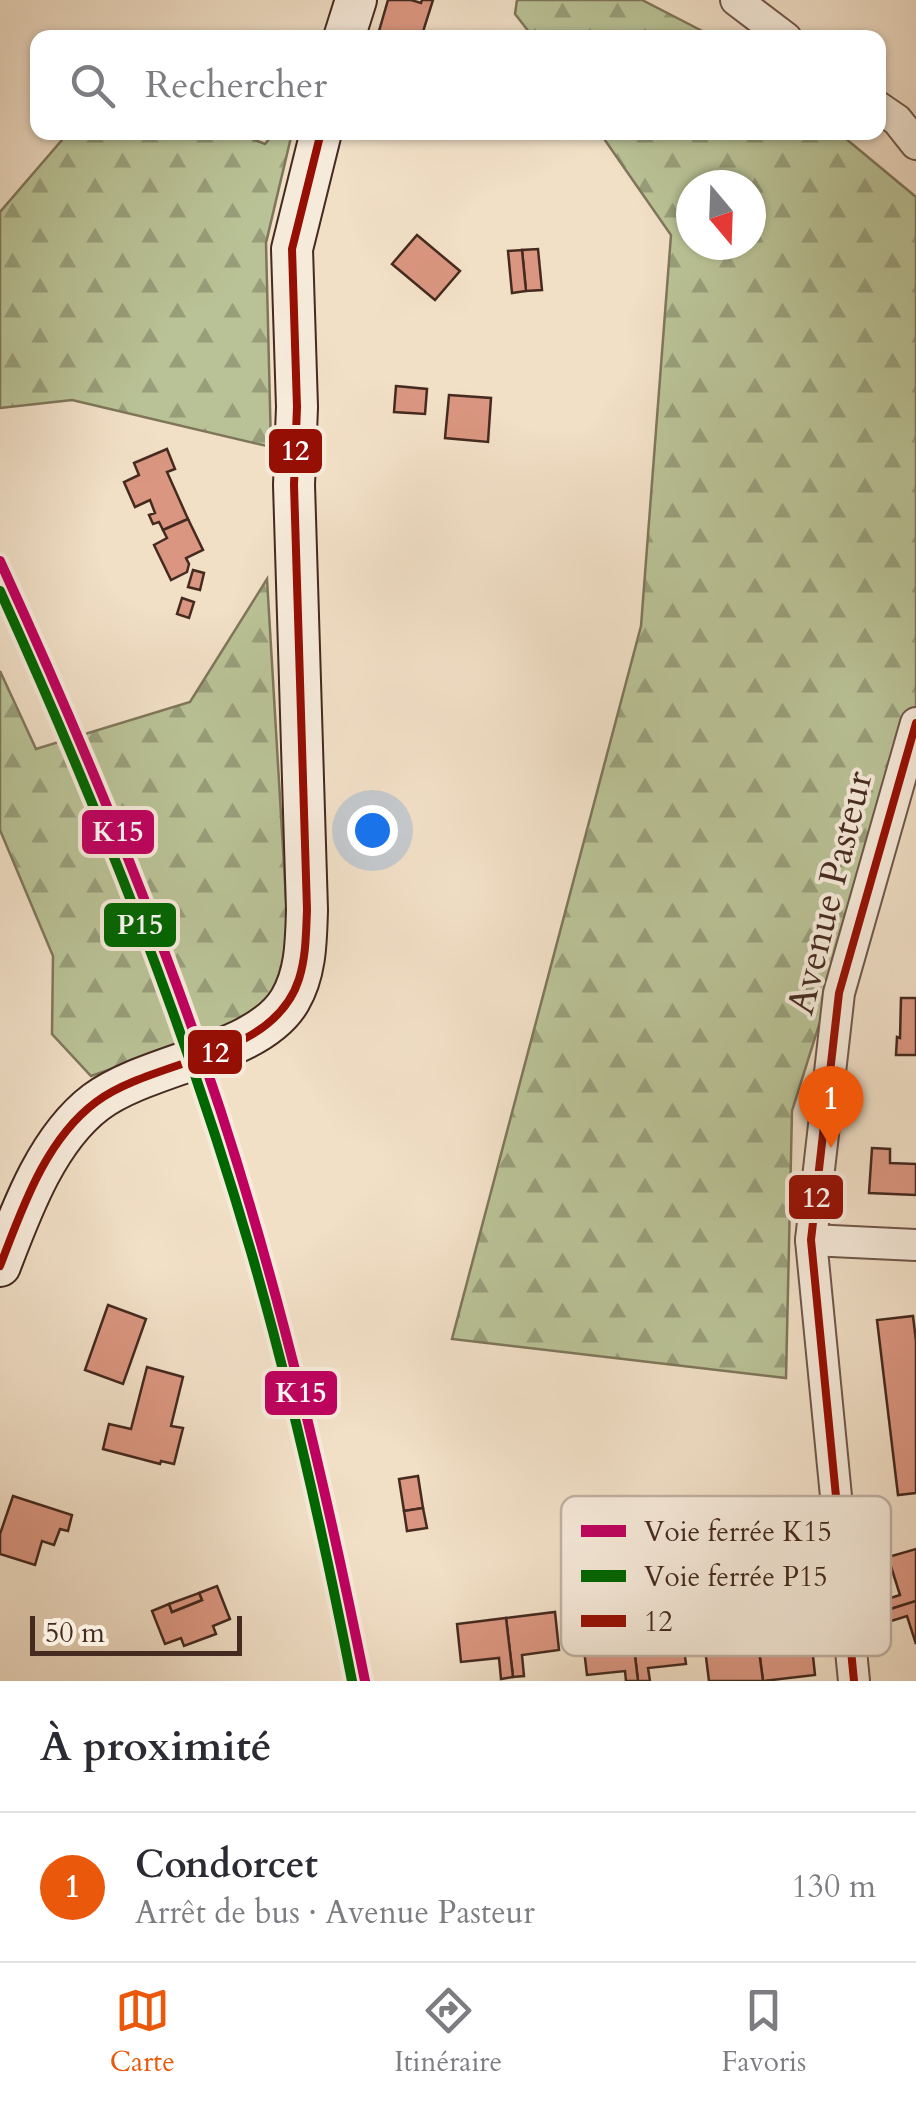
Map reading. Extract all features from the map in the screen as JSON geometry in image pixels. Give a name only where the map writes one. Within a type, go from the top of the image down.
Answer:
[{"type":"street","points":[[347,30],[356,0]]},
{"type":"street","points":[[736,0],[775,30]]},
{"type":"street","points":[[886,112],[916,144]]},
{"type":"street","points":[[0,1266],[37,1179],[73,1124],[93,1104],[143,1076],[244,1040],[263,1029],[290,1000],[298,981],[306,945],[306,910],[292,249],[319,140]]},
{"type":"street","name":"Avenue Pasteur","points":[[836,1496],[812,1240],[839,993],[916,723]]},
{"type":"street","points":[[812,1240],[916,1245]]},
{"type":"street","name":"Avenue Pasteur","points":[[852,1656],[854,1681]]},
{"type":"green space","points":[[517,0],[642,0],[700,30],[528,30],[515,14]]},
{"type":"green space","points":[[62,140],[255,140],[265,144],[268,140],[290,140],[266,243],[271,447],[72,400],[0,408],[0,212]]},
{"type":"green space","points":[[605,140],[847,140],[916,197],[916,716],[792,1111],[786,1378],[452,1339],[641,626],[671,235]]},
{"type":"green space","points":[[267,579],[288,933],[276,1003],[225,1030],[91,1076],[52,1034],[53,956],[0,830],[0,671],[36,749],[190,702]]},
{"type":"building","points":[[388,0],[433,0],[424,30],[379,30]]},
{"type":"building","points":[[417,235],[460,271],[435,300],[392,264]]},
{"type":"building","points":[[538,249],[542,290],[526,291],[522,250]]},
{"type":"building","points":[[522,250],[526,291],[512,293],[508,251]]},
{"type":"building","points":[[396,386],[427,389],[425,414],[394,412]]},
{"type":"building","points":[[449,395],[491,398],[488,442],[445,438]]},
{"type":"building","points":[[167,449],[175,469],[167,472],[188,519],[163,530],[159,522],[153,524],[149,515],[155,513],[150,500],[135,507],[124,482],[139,475],[134,463]]},
{"type":"building","points":[[188,519],[203,550],[186,558],[187,572],[171,580],[154,545],[167,538],[163,530]]},
{"type":"building","points":[[193,570],[204,573],[200,590],[188,587]]},
{"type":"building","points":[[182,598],[194,602],[189,618],[177,614]]},
{"type":"building","points":[[901,998],[916,998],[916,1055],[896,1055]]},
{"type":"building","points":[[872,1148],[890,1149],[890,1163],[916,1164],[916,1195],[869,1193]]},
{"type":"building","points":[[108,1305],[146,1319],[123,1384],[85,1370]]},
{"type":"building","points":[[913,1316],[916,1493],[898,1495],[877,1320]]},
{"type":"building","points":[[147,1367],[183,1377],[171,1426],[183,1428],[174,1464],[103,1449],[109,1424],[131,1429]]},
{"type":"building","points":[[418,1476],[423,1508],[404,1511],[399,1479]]},
{"type":"building","points":[[13,1496],[72,1515],[68,1531],[60,1529],[54,1545],[42,1541],[35,1565],[0,1554],[0,1534]]},
{"type":"building","points":[[423,1508],[427,1528],[407,1531],[404,1511]]},
{"type":"building","points":[[916,1549],[916,1601],[891,1609],[891,1598],[900,1595],[891,1556]]},
{"type":"building","points":[[217,1586],[230,1619],[213,1626],[216,1634],[184,1646],[181,1638],[165,1644],[152,1611],[169,1604],[172,1612],[202,1600],[199,1593]]},
{"type":"building","points":[[199,1593],[202,1600],[172,1612],[169,1604]]},
{"type":"building","points":[[916,1601],[916,1644],[907,1616],[891,1621],[891,1609]]},
{"type":"building","points":[[555,1612],[559,1650],[522,1655],[524,1676],[513,1677],[506,1618]]},
{"type":"building","points":[[506,1618],[513,1677],[501,1679],[499,1658],[461,1662],[457,1624]]},
{"type":"building","points":[[585,1656],[635,1656],[638,1681],[626,1681],[625,1671],[587,1675]]},
{"type":"building","points":[[635,1656],[685,1656],[686,1664],[648,1668],[650,1681],[638,1681]]},
{"type":"building","points":[[706,1656],[760,1656],[763,1681],[709,1681]]},
{"type":"building","points":[[760,1656],[813,1656],[815,1675],[763,1681]]},
{"type":"rail line","name":"K15","points":[[0,561],[118,832],[220,1109],[301,1393],[365,1681]]},
{"type":"rail line","name":"P15","points":[[0,591],[138,919],[199,1085],[267,1308],[319,1520],[352,1681]]},
{"type":"transit line","name":"12","points":[[0,1266],[37,1177],[78,1118],[121,1087],[210,1054],[265,1026],[286,1005],[299,979],[307,910],[294,485],[297,407],[292,249],[319,140]]},
{"type":"transit line","name":"12","points":[[836,1496],[811,1240],[839,993],[916,723]]},
{"type":"transit line","name":"12","points":[[852,1656],[854,1681]]},
{"type":"place","name":"Condorcet","points":[[831,1148]]}]
